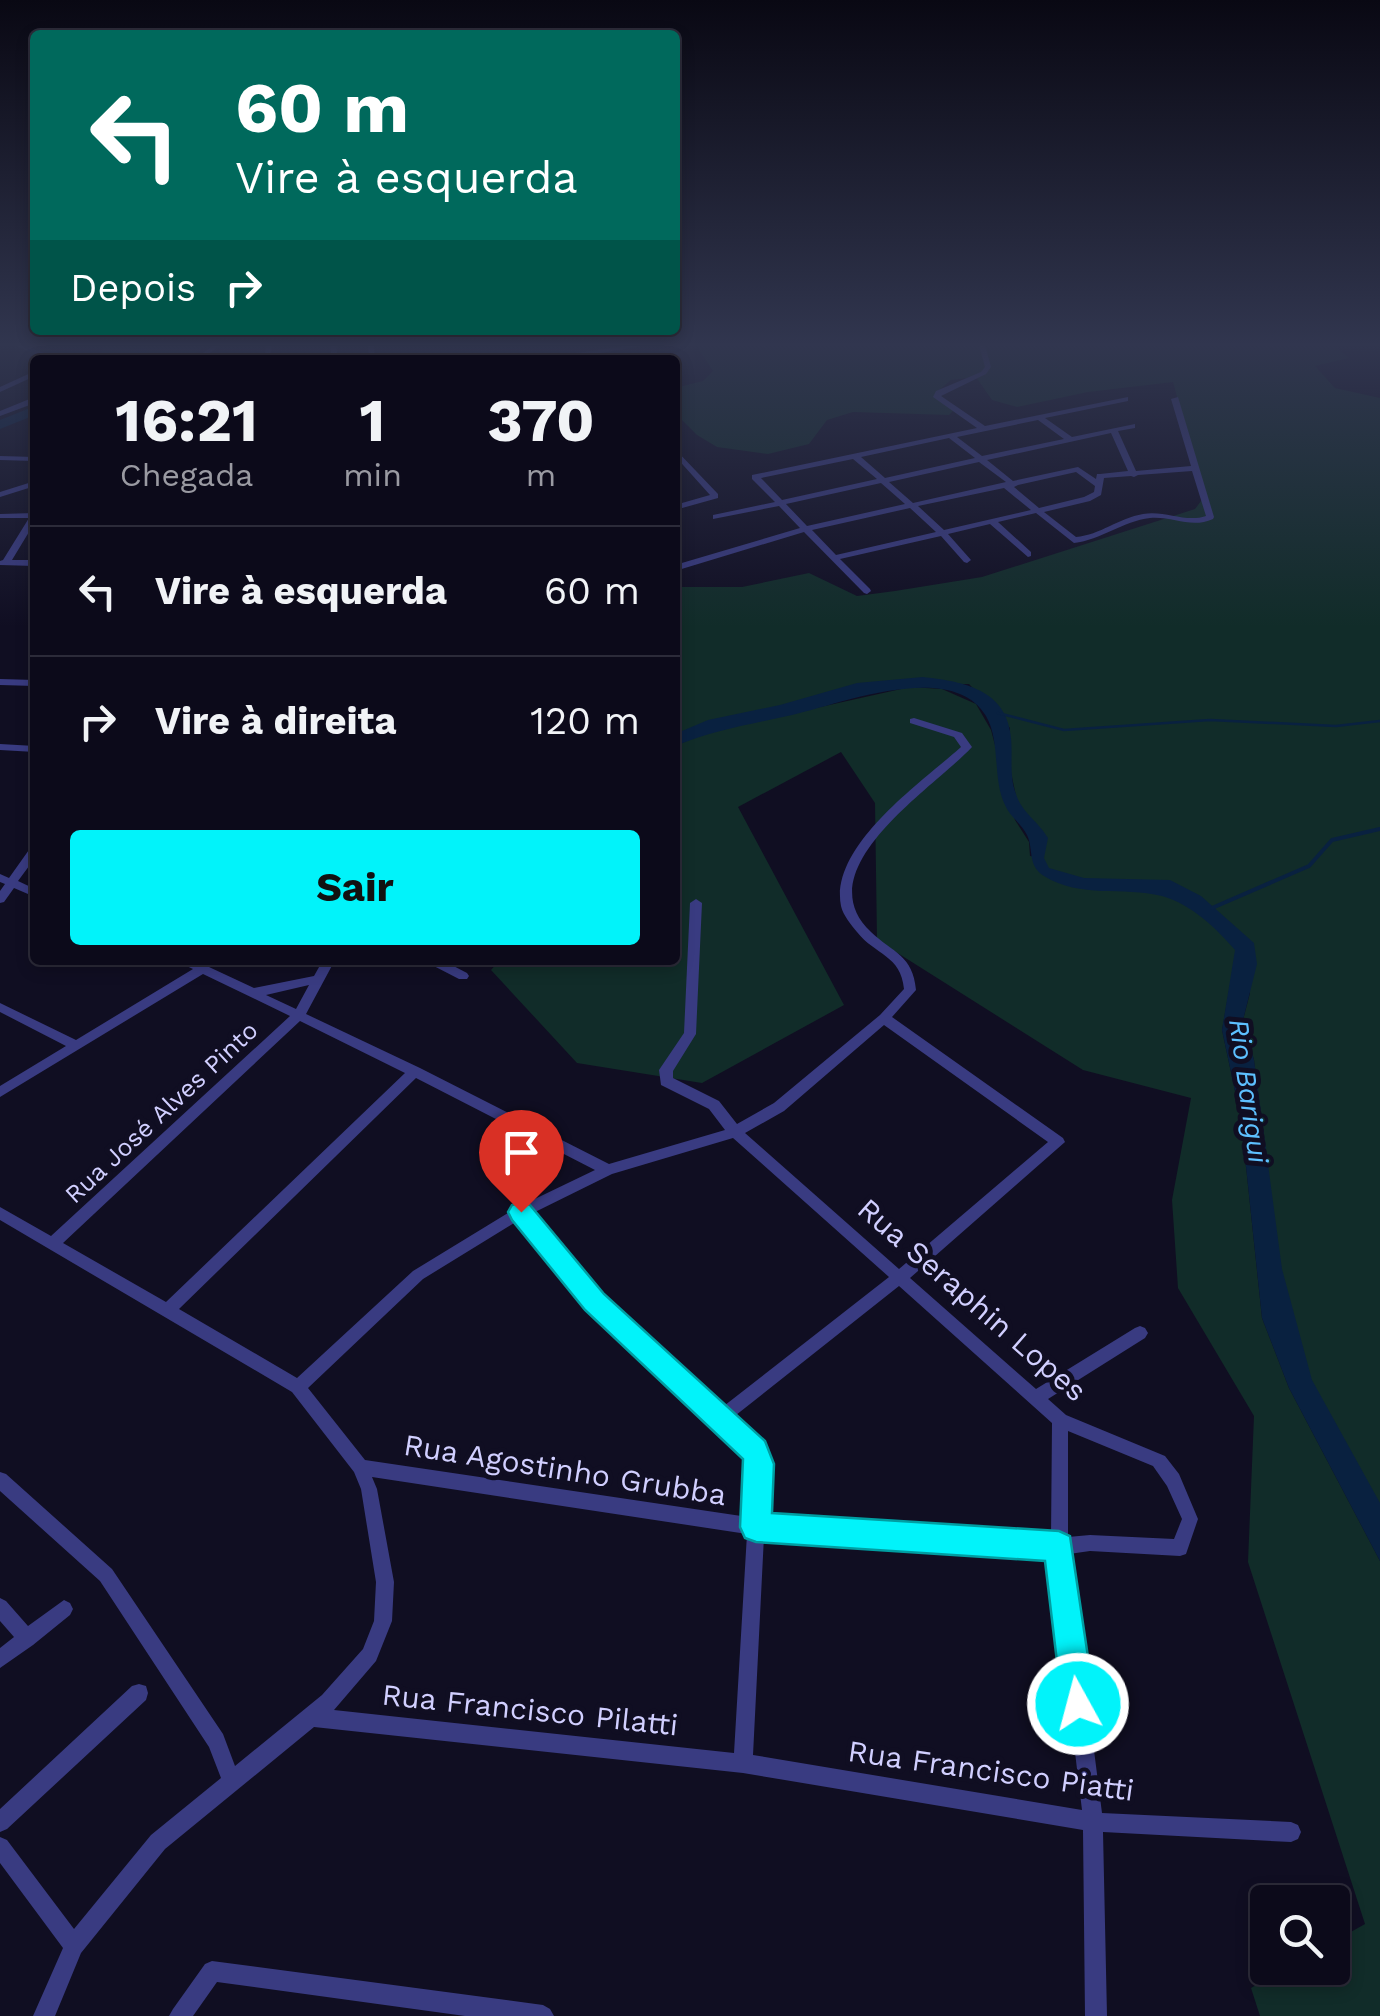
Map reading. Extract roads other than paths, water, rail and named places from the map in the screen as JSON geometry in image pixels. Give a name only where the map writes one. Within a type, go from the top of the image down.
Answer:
[{"type":"street","points":[[868,591],[755,477],[936,439]]},
{"type":"street","points":[[955,439],[1067,536],[1082,540],[1122,522],[1159,515],[1190,522],[1210,518],[1187,439]]},
{"type":"street","points":[[716,516],[1074,439]]},
{"type":"street","points":[[1118,439],[1134,475]]},
{"type":"street","points":[[21,459],[30,451]]},
{"type":"street","points":[[855,456],[943,533],[967,560]]},
{"type":"street","points":[[680,457],[715,496],[680,506]]},
{"type":"street","points":[[0,458],[30,459]]},
{"type":"street","points":[[838,558],[1094,496],[1100,476],[1196,468]]},
{"type":"street","points":[[680,566],[808,528],[1078,469],[1098,485]]},
{"type":"street","points":[[3,494],[30,484]]},
{"type":"street","points":[[0,516],[30,515]]},
{"type":"street","points":[[993,522],[1028,554]]},
{"type":"street","points":[[3,564],[30,523]]},
{"type":"street","points":[[3,564],[30,563]]},
{"type":"street","points":[[0,682],[30,683]]},
{"type":"street","points":[[298,1387],[418,1275],[521,1212],[608,1170],[735,1132],[779,1107],[884,1018],[910,990],[910,972],[900,958],[862,932],[846,910],[843,890],[861,852],[883,824],[916,789],[967,748],[958,735],[914,721]]},
{"type":"street","points":[[0,748],[30,749]]},
{"type":"street","points":[[0,899],[6,881],[30,855]]},
{"type":"street","points":[[6,881],[30,891]]},
{"type":"street","name":"Rua Seraphin Lopes","points":[[696,903],[690,1034],[666,1070],[666,1081],[714,1105],[735,1132],[1060,1420],[1159,1461],[1174,1480],[1190,1519],[1180,1548]]},
{"type":"street","points":[[195,965],[416,1071],[608,1170]]},
{"type":"street","name":"Rua José Alves Pinto","points":[[54,1242],[300,1015],[326,965]]},
{"type":"street","points":[[442,965],[463,976]]},
{"type":"street","points":[[0,1092],[203,969]]},
{"type":"street","points":[[252,993],[319,979]]},
{"type":"street","points":[[0,1006],[77,1046]]},
{"type":"street","points":[[720,1418],[901,1276],[1058,1142],[884,1018]]},
{"type":"street","points":[[168,1310],[416,1071]]},
{"type":"street","points":[[521,1212],[594,1302],[746,1439],[759,1464],[742,1764]]},
{"type":"street","points":[[0,1213],[298,1387],[360,1467],[370,1489],[385,1582],[383,1621],[370,1655],[311,1717],[158,1842],[74,1946],[44,2016]]},
{"type":"street","points":[[1037,1397],[1140,1333]]},
{"type":"street","points":[[1060,1420],[1059,1546],[1093,1822],[1096,2016]]},
{"type":"street","name":"Rua Agostinho Grubba","points":[[360,1467],[756,1527],[1059,1546],[1090,1543],[1180,1548]]},
{"type":"street","points":[[0,1480],[106,1575],[216,1741],[232,1782]]},
{"type":"street","points":[[0,1607],[26,1638]]},
{"type":"street","points":[[0,1659],[64,1609]]},
{"type":"street","points":[[0,1822],[138,1694]]},
{"type":"street","name":"Rua Francisco Pilatti","points":[[311,1717],[742,1764]]},
{"type":"street","name":"Rua Francisco Piatti","points":[[742,1764],[1093,1822],[1291,1832]]},
{"type":"street","points":[[0,1847],[74,1946]]},
{"type":"street","points":[[180,2016],[212,1971],[543,2016]]},
{"type":"water","name":"Rio Barigui","points":[[923,677],[965,685],[989,696],[1006,716],[1016,794],[1048,838],[1044,858],[1049,868],[1084,878],[1170,880],[1201,896],[1254,943],[1257,964],[1243,1020],[1254,1060],[1282,1269],[1312,1380],[1380,1503],[1380,1561],[1289,1388],[1262,1318],[1241,1119],[1222,1030],[1235,950],[1202,918],[1173,900],[1147,893],[1072,887],[1039,872],[1027,835],[1001,794],[991,726],[986,716],[970,699],[948,690],[922,688],[866,695],[680,744],[680,732],[708,720],[857,683]]},
{"type":"waterway","points":[[998,713],[1064,730],[1210,720],[1336,726],[1380,721]]},
{"type":"waterway","points":[[1212,908],[1309,866],[1332,840],[1380,829]]}]
